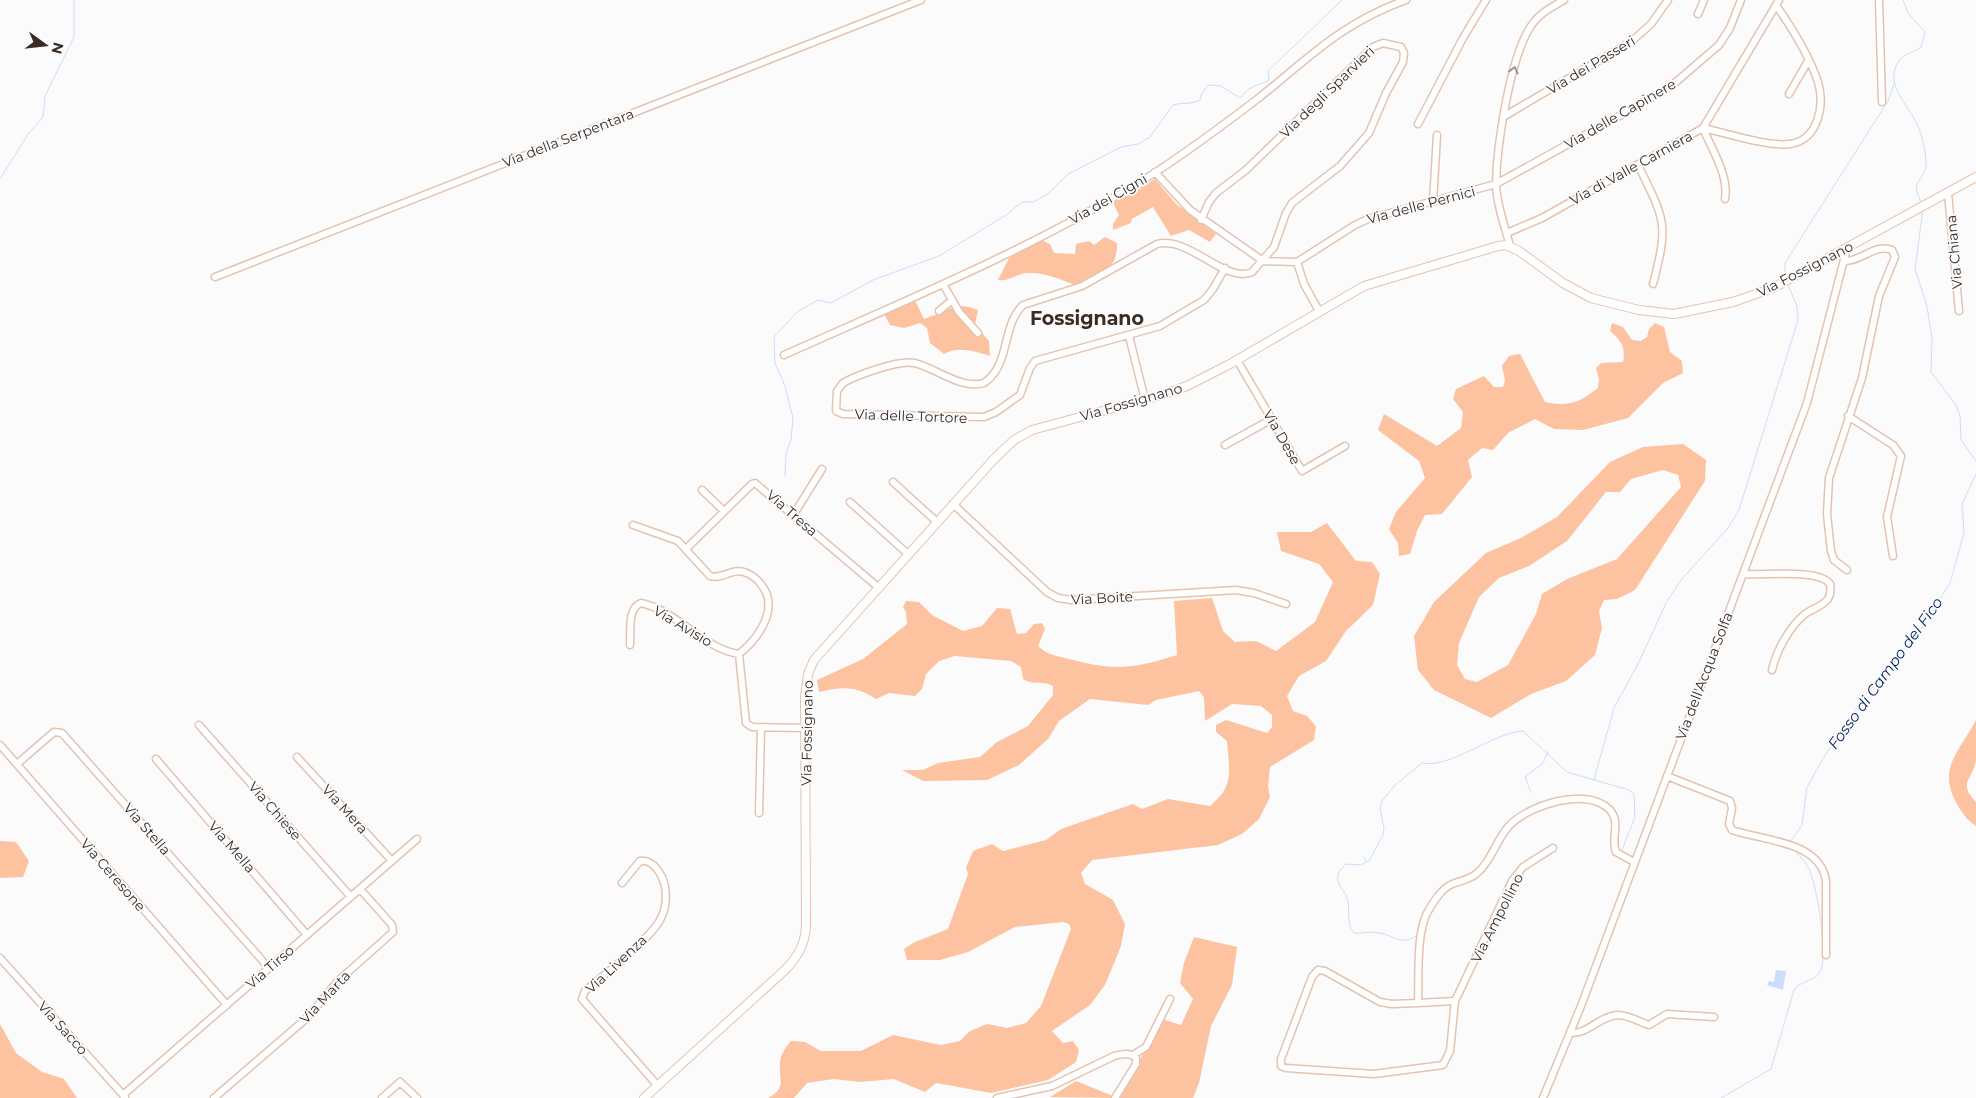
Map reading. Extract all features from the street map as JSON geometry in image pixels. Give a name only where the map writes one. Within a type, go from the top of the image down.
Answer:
[{"type":"street","name":"Via della Serpentara","points":[[215,278],[921,0]]},
{"type":"street","name":"Via dei Cigni","points":[[784,355],[943,284],[1050,233],[1155,172],[1255,100],[1331,38],[1373,12],[1406,0]]},
{"type":"street","points":[[1418,124],[1463,38],[1486,0]]},
{"type":"street","points":[[1510,246],[1496,184],[1503,117],[1518,56],[1527,32],[1538,18],[1564,0]]},
{"type":"street","name":"Via dei Passeri","points":[[1503,117],[1628,44],[1650,24],[1668,0]]},
{"type":"street","points":[[1698,14],[1704,0]]},
{"type":"street","name":"Via delle Capinere","points":[[1496,184],[1646,102],[1673,84],[1720,44],[1730,28],[1742,0]]},
{"type":"street","points":[[1879,0],[1882,102]]},
{"type":"street","points":[[1703,128],[1776,143],[1790,144],[1804,139],[1816,125],[1819,87],[1808,61],[1777,2]]},
{"type":"street","name":"Via di Valle Carniera","points":[[1507,233],[1542,218],[1703,128],[1777,2]]},
{"type":"street","name":"Via degli Sparvieri","points":[[1201,220],[1214,195],[1249,166],[1371,49],[1382,43],[1401,47],[1404,53],[1404,62],[1386,93],[1369,133],[1340,166],[1292,203],[1286,213],[1275,245],[1263,261]]},
{"type":"street","points":[[1789,94],[1808,61]]},
{"type":"street","points":[[1703,128],[1723,176],[1726,190],[1725,199]]},
{"type":"street","points":[[1433,202],[1437,135]]},
{"type":"street","points":[[1638,165],[1659,207],[1663,223],[1662,249],[1653,284]]},
{"type":"street","points":[[1155,172],[1179,201],[1201,220],[1263,261],[1297,262],[1304,284],[1319,311]]},
{"type":"street","name":"Via Fossignano","points":[[644,1098],[786,970],[801,949],[806,930],[805,728],[806,689],[811,664],[824,646],[1000,452],[1024,434],[1047,425],[1145,400],[1187,386],[1237,360],[1355,290],[1384,278],[1498,246],[1510,246],[1587,296],[1607,303],[1658,314],[1674,314],[1725,304],[1759,294],[1782,284],[1976,178]]},
{"type":"street","name":"Via delle Pernici","points":[[1297,262],[1361,222],[1397,210],[1496,184]]},
{"type":"street","name":"Via Chiana","points":[[1948,193],[1959,311]]},
{"type":"street","name":"Via delle Tortore","points":[[1129,336],[1035,361],[1030,368],[1020,395],[996,412],[984,417],[843,414],[835,409],[837,391],[843,383],[876,370],[906,363],[918,364],[952,379],[984,383],[998,370],[1014,320],[1023,305],[1082,286],[1155,245],[1168,243],[1179,245],[1238,274],[1254,271],[1263,261]]},
{"type":"street","name":"Via dell'Acqua Solfa","points":[[1543,1098],[1570,1033],[1809,397],[1847,248]]},
{"type":"street","points":[[1844,261],[1852,261],[1884,248],[1892,250],[1895,257],[1879,296],[1863,375],[1832,464],[1827,507],[1832,556],[1847,570]]},
{"type":"street","points":[[1145,400],[1129,336],[1160,326],[1202,302],[1213,289],[1224,268]]},
{"type":"street","points":[[943,284],[952,300],[978,333]]},
{"type":"street","points":[[939,311],[952,300]]},
{"type":"street","name":"Via Dese","points":[[1237,360],[1302,471],[1345,446]]},
{"type":"street","points":[[1848,416],[1891,444],[1900,456],[1887,517],[1893,556]]},
{"type":"street","points":[[1224,445],[1272,419]]},
{"type":"street","points":[[794,514],[822,469]]},
{"type":"street","points":[[893,482],[937,522]]},
{"type":"street","name":"Via Tresa","points":[[687,548],[754,483],[759,484],[878,586]]},
{"type":"street","points":[[702,490],[724,511]]},
{"type":"street","points":[[850,502],[908,554]]},
{"type":"street","name":"Via Boite","points":[[953,504],[1047,592],[1058,598],[1072,600],[1236,590],[1254,593],[1286,604]]},
{"type":"street","points":[[633,525],[672,538],[687,548],[710,576],[718,577],[736,571],[746,572],[759,582],[766,593],[768,610],[761,630],[752,644],[739,654],[746,723],[750,727],[761,728],[805,728]]},
{"type":"street","points":[[1743,574],[1810,575],[1824,578],[1830,584],[1831,592],[1827,600],[1807,613],[1794,626],[1776,658],[1772,670]]},
{"type":"street","name":"Via Avisio","points":[[630,645],[634,607],[642,604],[685,624],[722,650],[739,654]]},
{"type":"street","name":"Via Chiese","points":[[199,725],[351,897]]},
{"type":"street","points":[[759,813],[761,728]]},
{"type":"street","name":"Via Stella","points":[[17,764],[52,734],[58,731],[62,733],[269,968]]},
{"type":"street","name":"Via Ceresone","points":[[0,745],[227,1005]]},
{"type":"street","name":"Via Mera","points":[[297,757],[392,861]]},
{"type":"street","name":"Via Mella","points":[[156,759],[307,935]]},
{"type":"street","points":[[1667,776],[1730,801],[1732,808],[1729,824],[1732,830],[1786,844],[1814,858],[1824,871],[1826,881],[1826,955]]},
{"type":"street","points":[[1418,1003],[1422,934],[1428,912],[1447,887],[1478,872],[1506,829],[1517,819],[1567,798],[1582,798],[1598,803],[1609,809],[1614,817],[1616,852],[1634,862]]},
{"type":"street","name":"Via Tirso","points":[[124,1096],[418,839]]},
{"type":"street","name":"Via Ampollino","points":[[1455,1001],[1394,1004],[1380,1002],[1325,971],[1318,970],[1312,977],[1281,1059],[1281,1066],[1286,1068],[1374,1074],[1439,1067],[1444,1064],[1448,1056],[1455,1001],[1515,876],[1523,867],[1553,848]]},
{"type":"street","name":"Via Livenza","points":[[622,883],[641,861],[654,866],[661,874],[664,885],[666,900],[662,915],[652,931],[586,990],[582,999],[658,1086]]},
{"type":"street","name":"Via Marta","points":[[214,1098],[308,1017],[338,981],[392,932],[391,924],[360,888]]},
{"type":"street","name":"Via Sacco","points":[[0,958],[124,1096]]},
{"type":"street","points":[[997,1098],[1044,1088],[1116,1056],[1133,1055],[1146,1047],[1170,999]]},
{"type":"street","points":[[1570,1033],[1583,1032],[1600,1021],[1616,1016],[1649,1024],[1666,1014],[1714,1017]]},
{"type":"street","points":[[1115,1098],[1136,1064],[1136,1058],[1133,1055]]},
{"type":"street","points":[[382,1098],[400,1082],[417,1098]]},
{"type":"shaded area","points":[[1155,179],[1176,204],[1216,234],[1210,242],[1189,230],[1171,236],[1153,207],[1132,219],[1131,223],[1113,230],[1113,224],[1119,215],[1113,203]]},
{"type":"shaded area","points":[[1105,237],[1117,243],[1111,266],[1100,275],[1078,286],[1053,277],[1034,273],[1024,273],[1006,280],[998,280],[1009,258],[1042,240],[1050,244],[1054,253],[1075,254],[1076,244],[1089,241],[1094,245]]},
{"type":"shaded area","points":[[914,298],[924,319],[956,307],[963,306],[978,310],[975,325],[989,341],[990,356],[961,350],[944,354],[930,343],[927,328],[920,323],[904,328],[890,325],[883,312]]},
{"type":"shaded area","points":[[1612,323],[1623,327],[1632,340],[1641,341],[1647,337],[1649,329],[1655,323],[1664,327],[1670,352],[1682,361],[1683,373],[1663,383],[1628,418],[1583,430],[1554,429],[1535,419],[1508,433],[1493,450],[1482,448],[1468,460],[1472,477],[1442,514],[1425,515],[1417,531],[1410,554],[1399,556],[1398,543],[1389,529],[1396,512],[1425,478],[1419,461],[1378,430],[1384,414],[1437,446],[1461,428],[1463,412],[1453,399],[1456,389],[1484,376],[1494,387],[1503,387],[1505,381],[1502,366],[1509,356],[1520,354],[1545,402],[1567,404],[1579,400],[1598,388],[1599,379],[1596,368],[1601,363],[1623,362],[1624,353],[1622,345],[1610,331]]},
{"type":"shaded area","points":[[1683,444],[1706,460],[1705,481],[1635,590],[1617,599],[1604,600],[1599,611],[1602,628],[1595,655],[1566,681],[1531,694],[1491,718],[1434,690],[1418,670],[1414,636],[1434,602],[1486,553],[1521,538],[1557,517],[1610,462],[1643,447]],"holes":[[[1663,470],[1678,475],[1681,487],[1617,559],[1567,579],[1542,594],[1536,614],[1508,665],[1477,682],[1465,679],[1457,665],[1459,643],[1479,597],[1499,578],[1529,566],[1567,541],[1606,492],[1620,492],[1631,479]]]},
{"type":"shaded area","points":[[1327,523],[1356,561],[1372,562],[1380,574],[1373,605],[1346,631],[1326,661],[1299,676],[1287,696],[1293,711],[1307,716],[1316,726],[1314,740],[1270,767],[1268,786],[1270,797],[1259,819],[1242,834],[1218,845],[1092,860],[1081,873],[1085,884],[1113,900],[1125,924],[1121,946],[1105,985],[1090,1005],[1052,1031],[1063,1043],[1073,1041],[1079,1050],[1076,1062],[1048,1080],[991,1093],[936,1083],[925,1092],[894,1079],[860,1082],[834,1079],[807,1083],[794,1098],[768,1098],[780,1087],[780,1060],[791,1041],[805,1042],[821,1051],[861,1051],[893,1035],[941,1045],[960,1041],[970,1031],[987,1024],[1007,1028],[1026,1023],[1041,1006],[1071,929],[1069,924],[1063,922],[1015,927],[968,952],[940,960],[907,960],[904,949],[915,942],[948,929],[968,874],[966,868],[973,851],[992,844],[1003,851],[1046,840],[1061,829],[1133,804],[1142,809],[1168,799],[1210,806],[1218,799],[1229,777],[1227,741],[1216,732],[1216,725],[1226,720],[1267,733],[1272,727],[1272,715],[1261,706],[1232,704],[1205,721],[1204,697],[1199,691],[1156,700],[1148,705],[1090,699],[1059,721],[1048,739],[1019,765],[987,780],[923,781],[902,770],[923,770],[938,763],[980,757],[997,742],[1028,726],[1053,695],[1053,686],[1023,679],[1021,667],[1011,661],[955,656],[939,661],[926,674],[922,689],[915,696],[889,693],[876,699],[861,691],[848,688],[819,692],[817,680],[863,659],[907,624],[906,612],[903,607],[906,601],[919,602],[932,615],[963,631],[982,626],[997,608],[1010,609],[1017,634],[1026,633],[1034,624],[1042,623],[1045,629],[1038,646],[1041,649],[1060,657],[1085,663],[1123,667],[1135,666],[1177,655],[1174,601],[1212,598],[1223,631],[1235,642],[1256,641],[1276,651],[1315,622],[1333,582],[1319,564],[1281,551],[1277,532],[1311,532]]},
{"type":"shaded area","points":[[1976,720],[1976,760],[1967,785],[1970,795],[1976,802],[1976,826],[1970,822],[1958,806],[1949,781],[1952,761]]},
{"type":"shaded area","points":[[0,841],[16,842],[29,861],[23,877],[0,878]]},
{"type":"shaded area","points":[[1194,937],[1237,947],[1232,985],[1211,1026],[1199,1083],[1193,1098],[1119,1098],[1162,1019],[1181,1025],[1193,999],[1180,983],[1184,963]]},
{"type":"shaded area","points":[[0,1024],[16,1053],[42,1072],[64,1079],[77,1098],[0,1098]]},
{"type":"shaded area","points":[[1076,1081],[1118,1098],[1050,1097]]},
{"type":"water","points":[[1776,970],[1786,971],[1783,990],[1767,985],[1769,981],[1774,982]]},
{"type":"waterway","points":[[0,179],[28,134],[43,117],[45,96],[74,37],[74,0]]},
{"type":"waterway","points":[[785,476],[786,454],[791,440],[793,418],[785,386],[775,363],[774,337],[797,312],[818,300],[831,303],[873,280],[939,256],[1006,215],[1022,202],[1033,202],[1048,194],[1068,174],[1121,147],[1138,144],[1150,137],[1173,105],[1200,100],[1202,93],[1208,85],[1221,86],[1240,98],[1250,88],[1269,80],[1268,71],[1342,0]]},
{"type":"waterway","name":"Fosso di Campo del Fico","points":[[1903,0],[1908,13],[1925,32],[1921,47],[1901,58],[1895,69],[1894,78],[1895,86],[1921,133],[1926,160],[1926,169],[1916,189],[1921,203]]},
{"type":"waterway","points":[[1785,277],[1785,263],[1888,101],[1894,84]]},
{"type":"waterway","name":"Fosso di Campo del Fico","points":[[1923,209],[1915,269],[1927,306],[1932,338],[1931,372],[1956,405],[1960,416],[1961,440],[1976,461]]},
{"type":"waterway","points":[[1594,780],[1614,708],[1639,662],[1667,601],[1681,580],[1728,528],[1739,510],[1798,320],[1797,306],[1787,283]]},
{"type":"waterway","name":"Fosso di Campo del Fico","points":[[1791,841],[1802,825],[1807,787],[1824,757],[1866,695],[1919,632],[1950,583],[1964,533],[1962,504],[1976,474]]},
{"type":"waterway","points":[[1417,936],[1401,940],[1376,932],[1354,933],[1349,922],[1347,897],[1339,884],[1338,875],[1346,864],[1361,865],[1369,861],[1383,835],[1384,828],[1380,808],[1382,801],[1394,786],[1422,763],[1445,761],[1498,738],[1523,731],[1567,772],[1629,790],[1634,794],[1635,817],[1622,850]]},
{"type":"waterway","points":[[1531,792],[1525,777],[1543,763],[1548,752]]},
{"type":"waterway","name":"Fosso di Campo del Fico","points":[[1721,1098],[1771,1069],[1794,990],[1819,974],[1821,970],[1823,961],[1821,919],[1815,890],[1808,866],[1795,851]]},
{"type":"waterway","points":[[1364,857],[1366,862]]},
{"type":"district","name":"Fossignano","points":[[1087,318]]}]
